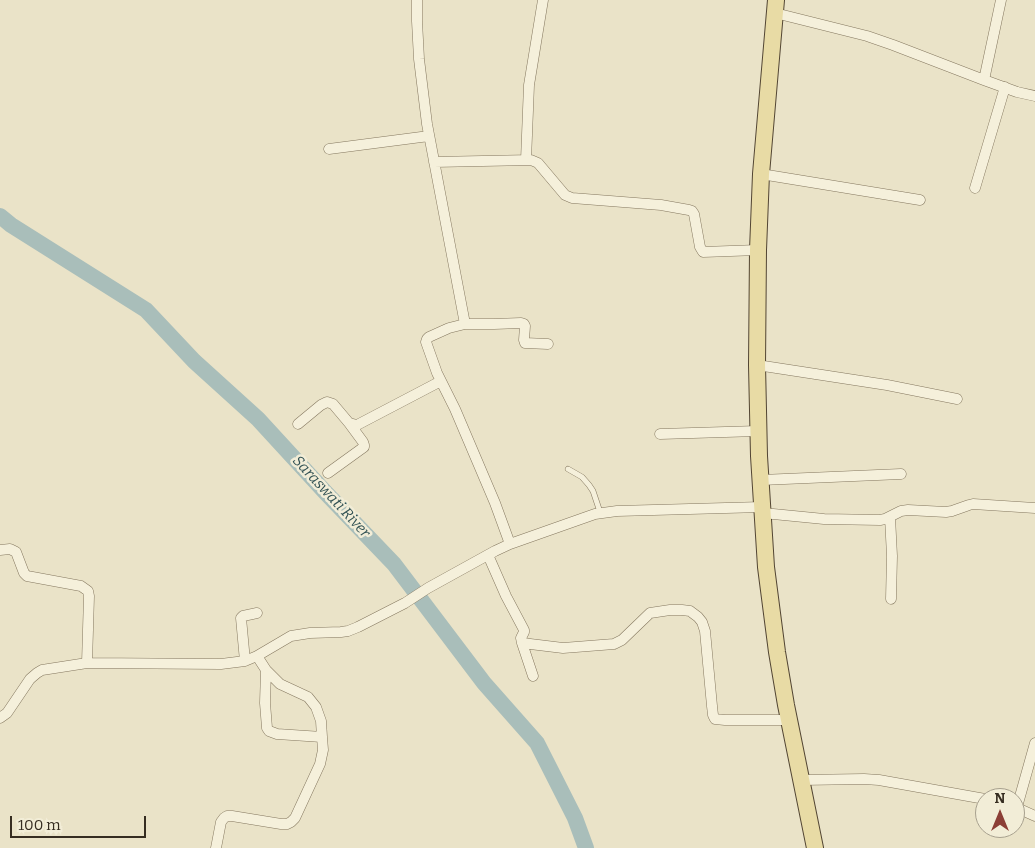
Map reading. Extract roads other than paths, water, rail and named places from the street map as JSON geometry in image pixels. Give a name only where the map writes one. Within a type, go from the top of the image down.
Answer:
[{"type":"main road","points":[[776,6],[761,174],[758,250],[758,431],[766,567],[771,609],[789,720],[815,848]]},
{"type":"street","points":[[418,0],[419,59],[429,136],[465,324]]},
{"type":"street","points":[[526,160],[529,85],[543,0]]},
{"type":"street","points":[[984,80],[1001,0]]},
{"type":"street","points":[[776,6],[893,45],[1004,87],[1035,96]]},
{"type":"street","points":[[975,188],[1004,87]]},
{"type":"street","points":[[329,149],[429,136]]},
{"type":"street","points":[[434,162],[531,160],[538,163],[566,195],[572,198],[661,205],[689,210],[694,214],[700,247],[703,252],[758,250]]},
{"type":"street","points":[[761,174],[920,200]]},
{"type":"street","points":[[510,544],[496,503],[455,409],[434,367],[426,342],[427,339],[449,328],[465,324],[521,323],[525,326],[525,343],[548,344]]},
{"type":"street","points":[[757,365],[957,398]]},
{"type":"street","points":[[349,423],[357,425],[364,422],[441,381]]},
{"type":"street","points":[[298,424],[328,402],[333,404],[363,442],[364,447],[328,473]]},
{"type":"street","points":[[660,434],[758,431]]},
{"type":"street","points":[[761,480],[901,474]]},
{"type":"street","points":[[0,718],[6,713],[30,679],[37,673],[52,668],[87,663],[221,664],[245,661],[291,636],[348,631],[405,603],[428,588],[510,544],[600,512],[763,510],[833,519],[880,520],[901,511],[952,512],[969,505],[978,504],[1035,508]]},
{"type":"street","points":[[890,517],[892,556],[891,599]]},
{"type":"street","points":[[0,550],[10,549],[16,552],[24,574],[27,576],[81,586],[88,591],[87,663]]},
{"type":"street","points":[[488,555],[506,596],[524,630],[521,638],[533,676]]},
{"type":"street","points":[[522,643],[563,648],[614,644],[622,640],[650,613],[670,610],[690,611],[702,622],[713,715],[716,719],[789,720]]},
{"type":"street","points":[[245,661],[241,618],[257,613]]},
{"type":"street","points":[[216,848],[220,822],[227,816],[281,824],[291,822],[299,811],[320,764],[323,750],[321,721],[314,703],[308,697],[280,684],[266,670],[257,656]]},
{"type":"street","points":[[266,670],[267,728],[277,734],[322,737]]},
{"type":"street","points":[[1022,788],[1035,743]]},
{"type":"street","points":[[801,780],[879,780],[975,797]]},
{"type":"lane","points":[[568,468],[589,484],[600,512]]},
{"type":"waterway","name":"Saraswati River","points":[[0,216],[11,225],[146,310],[194,361],[258,419],[394,564],[484,683],[537,743],[575,818],[586,848]]}]
